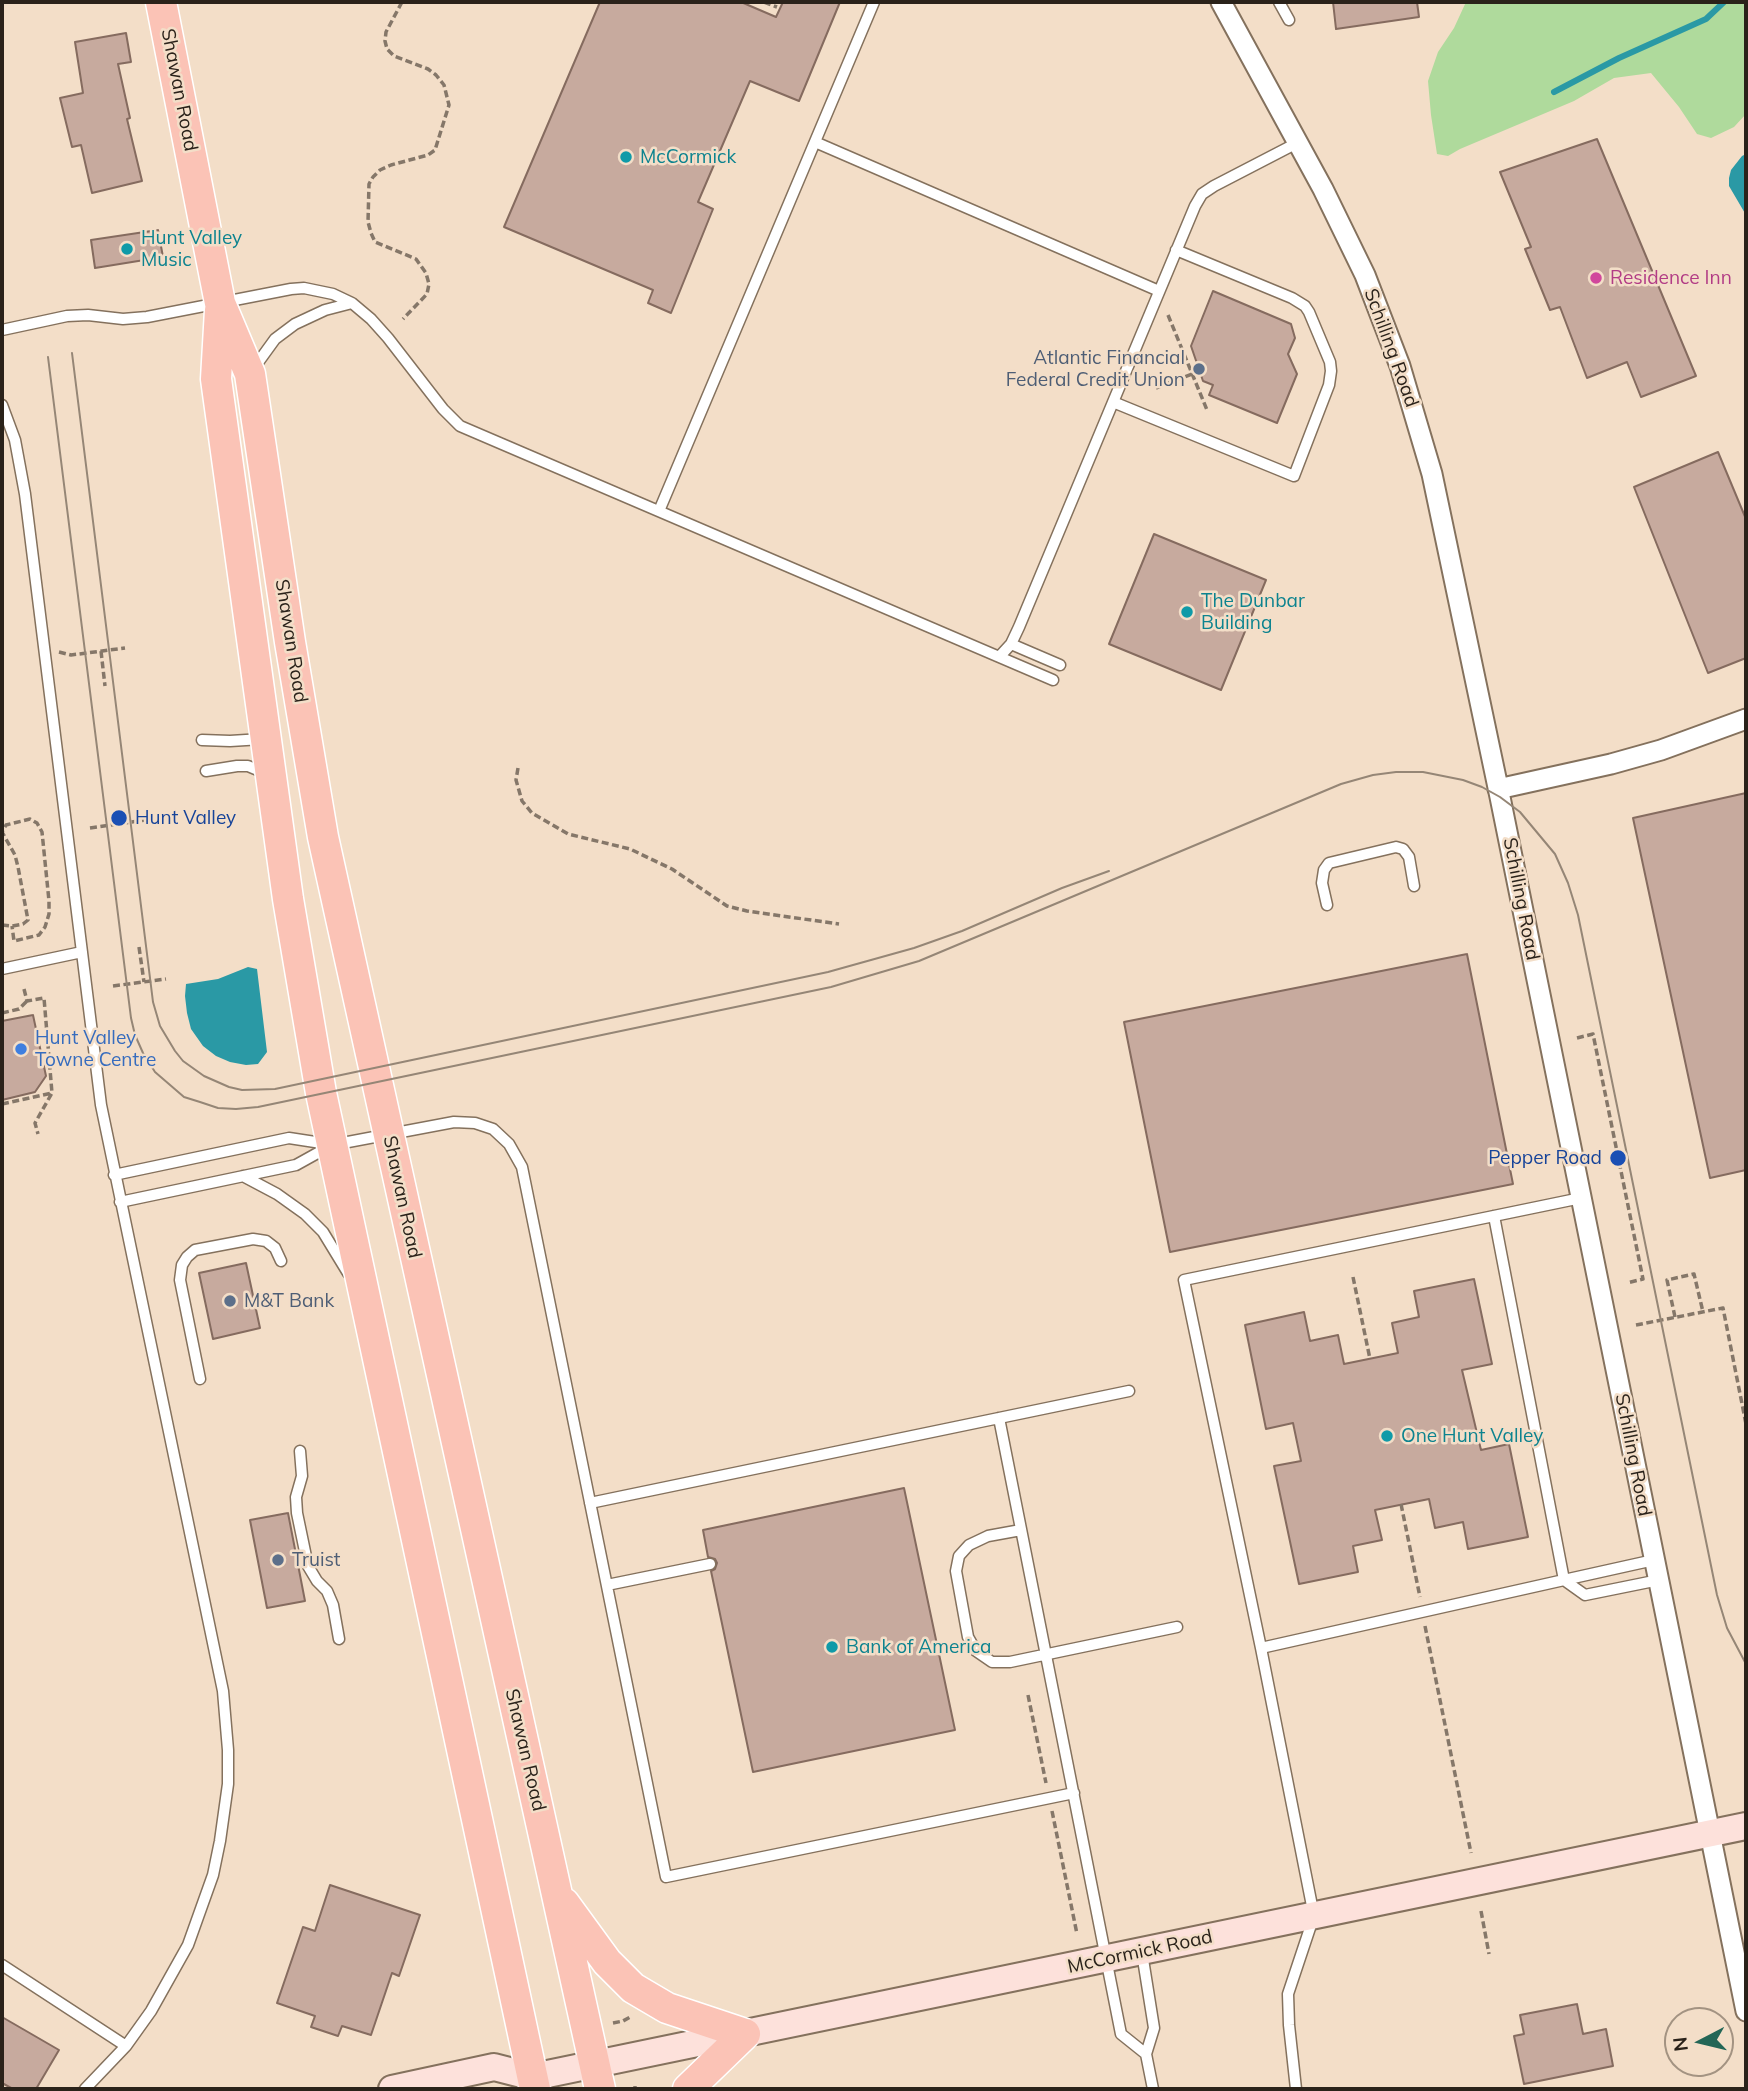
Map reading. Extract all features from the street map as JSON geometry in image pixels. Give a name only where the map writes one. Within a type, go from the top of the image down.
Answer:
[{"type":"main road","name":"Shawan Road","points":[[161,2],[220,303],[250,374],[323,837],[597,2077]]},
{"type":"main road","name":"Shawan Road","points":[[220,303],[216,379],[288,899],[332,1145],[529,2085]]},
{"type":"main road","points":[[266,739],[305,736]]},
{"type":"main road","name":"McCormick Road","points":[[392,2089],[494,2067],[529,2085],[597,2077],[745,2034],[1746,1826]]},
{"type":"main road","points":[[557,1894],[607,1962],[634,1989],[667,2008],[745,2034],[688,2089]]},
{"type":"street","name":"Schilling Road","points":[[1221,2],[1323,190],[1365,275],[1415,412],[1437,498],[1498,789],[1746,2011]]},
{"type":"street","points":[[1498,789],[1611,764],[1672,746],[1746,719]]},
{"type":"lane","points":[[659,511],[874,2]]},
{"type":"lane","points":[[1279,2],[1289,20]]},
{"type":"lane","points":[[815,142],[1159,291]]},
{"type":"lane","points":[[1000,656],[1012,644],[1195,206],[1202,194],[1214,186],[1297,143]]},
{"type":"lane","points":[[1113,402],[1294,476],[1329,385],[1330,362],[1305,306],[1292,298],[1176,250]]},
{"type":"lane","points":[[2,330],[67,316],[88,315],[123,319],[147,317],[291,289],[304,288],[333,294],[352,303],[371,319],[443,410],[460,426],[1054,680]]},
{"type":"lane","points":[[250,374],[275,340],[295,324],[325,310],[352,303]]},
{"type":"lane","points":[[2,405],[15,440],[25,494],[101,1105],[220,1679],[228,1750],[228,1784],[220,1841],[213,1875],[188,1945],[166,1986],[126,2046],[85,2089]]},
{"type":"lane","points":[[1012,644],[1060,665]]},
{"type":"lane","points":[[202,740],[266,739]]},
{"type":"lane","points":[[206,771],[248,766],[270,775]]},
{"type":"lane","points":[[1327,905],[1322,883],[1324,870],[1329,863],[1396,847],[1403,849],[1409,857],[1414,886]]},
{"type":"lane","points":[[2,969],[82,952]]},
{"type":"lane","points":[[120,1202],[296,1165],[332,1145],[454,1122],[475,1122],[493,1129],[509,1144],[522,1167],[666,1877],[1074,1793]]},
{"type":"lane","points":[[114,1175],[289,1138],[332,1145]]},
{"type":"lane","points":[[242,1176],[277,1194],[305,1214],[323,1232],[368,1311]]},
{"type":"lane","points":[[1296,2089],[1287,1994],[1314,1916],[1184,1280],[1581,1198]]},
{"type":"lane","points":[[1494,1216],[1564,1580],[1585,1595],[1658,1580]]},
{"type":"lane","points":[[200,1379],[180,1280],[182,1265],[187,1257],[195,1250],[253,1239],[266,1241],[275,1248],[281,1261]]},
{"type":"lane","points":[[590,1503],[1129,1391]]},
{"type":"lane","points":[[999,1418],[1121,2034],[1146,2054]]},
{"type":"lane","points":[[300,1451],[302,1476],[296,1497],[297,1513],[308,1566],[327,1591],[333,1605],[339,1639]]},
{"type":"lane","points":[[1021,1530],[988,1536],[969,1545],[959,1556],[956,1571],[968,1637],[976,1651],[992,1662],[1010,1662],[1177,1627]]},
{"type":"lane","points":[[1261,1648],[1654,1560]]},
{"type":"lane","points":[[607,1585],[710,1564]]},
{"type":"lane","points":[[1141,1951],[1154,2028],[1146,2054],[1153,2089]]},
{"type":"lane","points":[[2,1965],[126,2046]]},
{"type":"path","points":[[402,2],[386,32],[387,49],[436,75],[444,85],[449,105],[435,150],[428,155],[380,170],[369,184],[368,222],[375,242],[415,259],[421,264],[429,284],[427,294],[403,319]]},
{"type":"path","points":[[764,2],[777,7]]},
{"type":"path","points":[[1168,315],[1207,410]]},
{"type":"path","points":[[1156,388],[1192,374]]},
{"type":"path","points":[[44,648],[71,655],[125,648]]},
{"type":"path","points":[[101,651],[105,686]]},
{"type":"path","points":[[518,768],[516,780],[522,801],[532,813],[568,834],[630,849],[672,869],[727,906],[839,924]]},
{"type":"path","points":[[2,925],[23,924],[28,920],[15,855],[2,832],[6,825],[30,819],[37,823],[42,832],[49,914],[39,935],[15,941],[12,926]]},
{"type":"path","points":[[90,828],[146,820]]},
{"type":"path","points":[[139,947],[144,982]]},
{"type":"path","points":[[113,986],[166,979]]},
{"type":"path","points":[[24,989],[27,1001]]},
{"type":"path","points":[[2,1013],[19,1009],[27,1001],[44,998],[52,1093],[35,1123],[38,1134]]},
{"type":"path","points":[[1577,1038],[1593,1034],[1643,1279],[1627,1283]]},
{"type":"path","points":[[2,1104],[52,1093]]},
{"type":"path","points":[[1675,1317],[1667,1280],[1694,1274],[1703,1312]]},
{"type":"path","points":[[1353,1277],[1370,1359]]},
{"type":"path","points":[[1636,1325],[1723,1308],[1746,1424]]},
{"type":"path","points":[[1401,1504],[1471,1853]]},
{"type":"path","points":[[1481,1911],[1489,1954]]},
{"type":"path","points":[[613,2023],[624,2024],[632,2016],[638,2016]]},
{"type":"green space","points":[[1466,2],[1746,2],[1746,114],[1734,127],[1711,138],[1697,134],[1651,73],[1614,78],[1574,101],[1448,156],[1437,154],[1428,81],[1438,52],[1454,28]]},
{"type":"water","points":[[1746,154],[1746,215],[1729,186],[1729,178],[1731,170]]},
{"type":"water","points":[[248,967],[257,969],[267,1052],[258,1064],[246,1065],[216,1056],[203,1046],[191,1029],[185,996],[186,984],[218,979]]},
{"type":"building","name":"McCormick","points":[[600,2],[741,2],[776,17],[783,2],[840,2],[799,101],[750,81],[698,202],[713,209],[671,313],[648,303],[653,290],[504,227]]},
{"type":"building","points":[[1333,2],[1417,2],[1419,17],[1336,29]]},
{"type":"building","points":[[126,33],[131,62],[118,64],[130,118],[127,119],[142,181],[92,193],[81,145],[72,147],[60,98],[83,93],[75,42]]},
{"type":"building","name":"Residence Inn","points":[[1597,139],[1696,376],[1641,397],[1627,362],[1587,378],[1560,307],[1550,310],[1525,249],[1531,247],[1500,172]]},
{"type":"building","name":"Hunt Valley Music","points":[[158,230],[163,257],[95,268],[91,240]]},
{"type":"building","points":[[1213,291],[1291,324],[1295,338],[1288,354],[1297,374],[1277,423],[1209,395],[1213,385],[1203,381],[1191,346]]},
{"type":"building","points":[[1718,452],[1746,519],[1746,658],[1708,673],[1634,487]]},
{"type":"building","name":"The Dunbar Building","points":[[1154,534],[1266,580],[1221,690],[1109,644]]},
{"type":"building","points":[[1746,793],[1746,1170],[1710,1178],[1633,818]]},
{"type":"building","points":[[1467,954],[1513,1184],[1170,1252],[1124,1022]]},
{"type":"building","name":"Hunt Valley Towne Centre","points":[[33,1015],[46,1076],[35,1092],[2,1100],[2,1021]]},
{"type":"building","name":"M&T Bank","points":[[246,1263],[260,1328],[213,1339],[199,1273]]},
{"type":"building","name":"One Hunt Valley","points":[[1474,1279],[1492,1364],[1462,1370],[1481,1450],[1509,1444],[1528,1537],[1468,1549],[1463,1522],[1435,1528],[1429,1499],[1375,1510],[1382,1540],[1353,1546],[1358,1572],[1299,1584],[1274,1466],[1301,1461],[1293,1423],[1266,1429],[1245,1325],[1304,1312],[1310,1341],[1338,1335],[1344,1364],[1398,1353],[1392,1323],[1419,1317],[1414,1291]]},
{"type":"building","name":"Bank of America","points":[[904,1488],[955,1730],[753,1772],[711,1571],[717,1563],[715,1559],[708,1557],[703,1530]]},
{"type":"building","name":"Truist","points":[[288,1513],[305,1601],[267,1608],[250,1520]]},
{"type":"building","points":[[330,1885],[420,1915],[399,1976],[392,1973],[371,2035],[342,2026],[338,2036],[311,2027],[315,2016],[277,2003],[303,1927],[315,1931]]},
{"type":"building","points":[[1577,2004],[1583,2034],[1606,2029],[1613,2066],[1524,2084],[1514,2036],[1524,2034],[1520,2015]]},
{"type":"building","points":[[2,2017],[59,2050],[36,2089],[13,2089],[2,2083]]},
{"type":"waterway","points":[[1554,92],[1619,58],[1706,19],[1724,2]]},
{"type":"tram line","points":[[72,353],[153,1002],[160,1026],[175,1051],[183,1061],[204,1076],[242,1090],[275,1089],[828,972],[914,948],[962,931],[1109,871]]},
{"type":"tram line","points":[[48,357],[131,1018],[135,1035],[155,1072],[184,1097],[218,1108],[258,1107],[831,987],[919,961],[1341,784],[1373,775],[1423,772],[1463,780],[1500,797],[1520,812],[1555,854],[1578,915],[1717,1595],[1727,1628],[1746,1664]]},
{"type":"place","name":"McCormick","points":[[626,157]]},
{"type":"place","name":"Hunt Valley Music","points":[[127,249]]},
{"type":"place","name":"Residence Inn","points":[[1596,278]]},
{"type":"place","name":"Atlantic Financial Federal Credit Union","points":[[1199,369]]},
{"type":"place","name":"The Dunbar Building","points":[[1187,612]]},
{"type":"place","name":"Hunt Valley","points":[[119,818]]},
{"type":"place","name":"Hunt Valley Towne Centre","points":[[21,1049]]},
{"type":"place","name":"Pepper Road","points":[[1618,1158]]},
{"type":"place","name":"M&T Bank","points":[[230,1301]]},
{"type":"place","name":"One Hunt Valley","points":[[1387,1436]]},
{"type":"place","name":"Truist","points":[[278,1560]]},
{"type":"place","name":"Bank of America","points":[[832,1647]]}]
